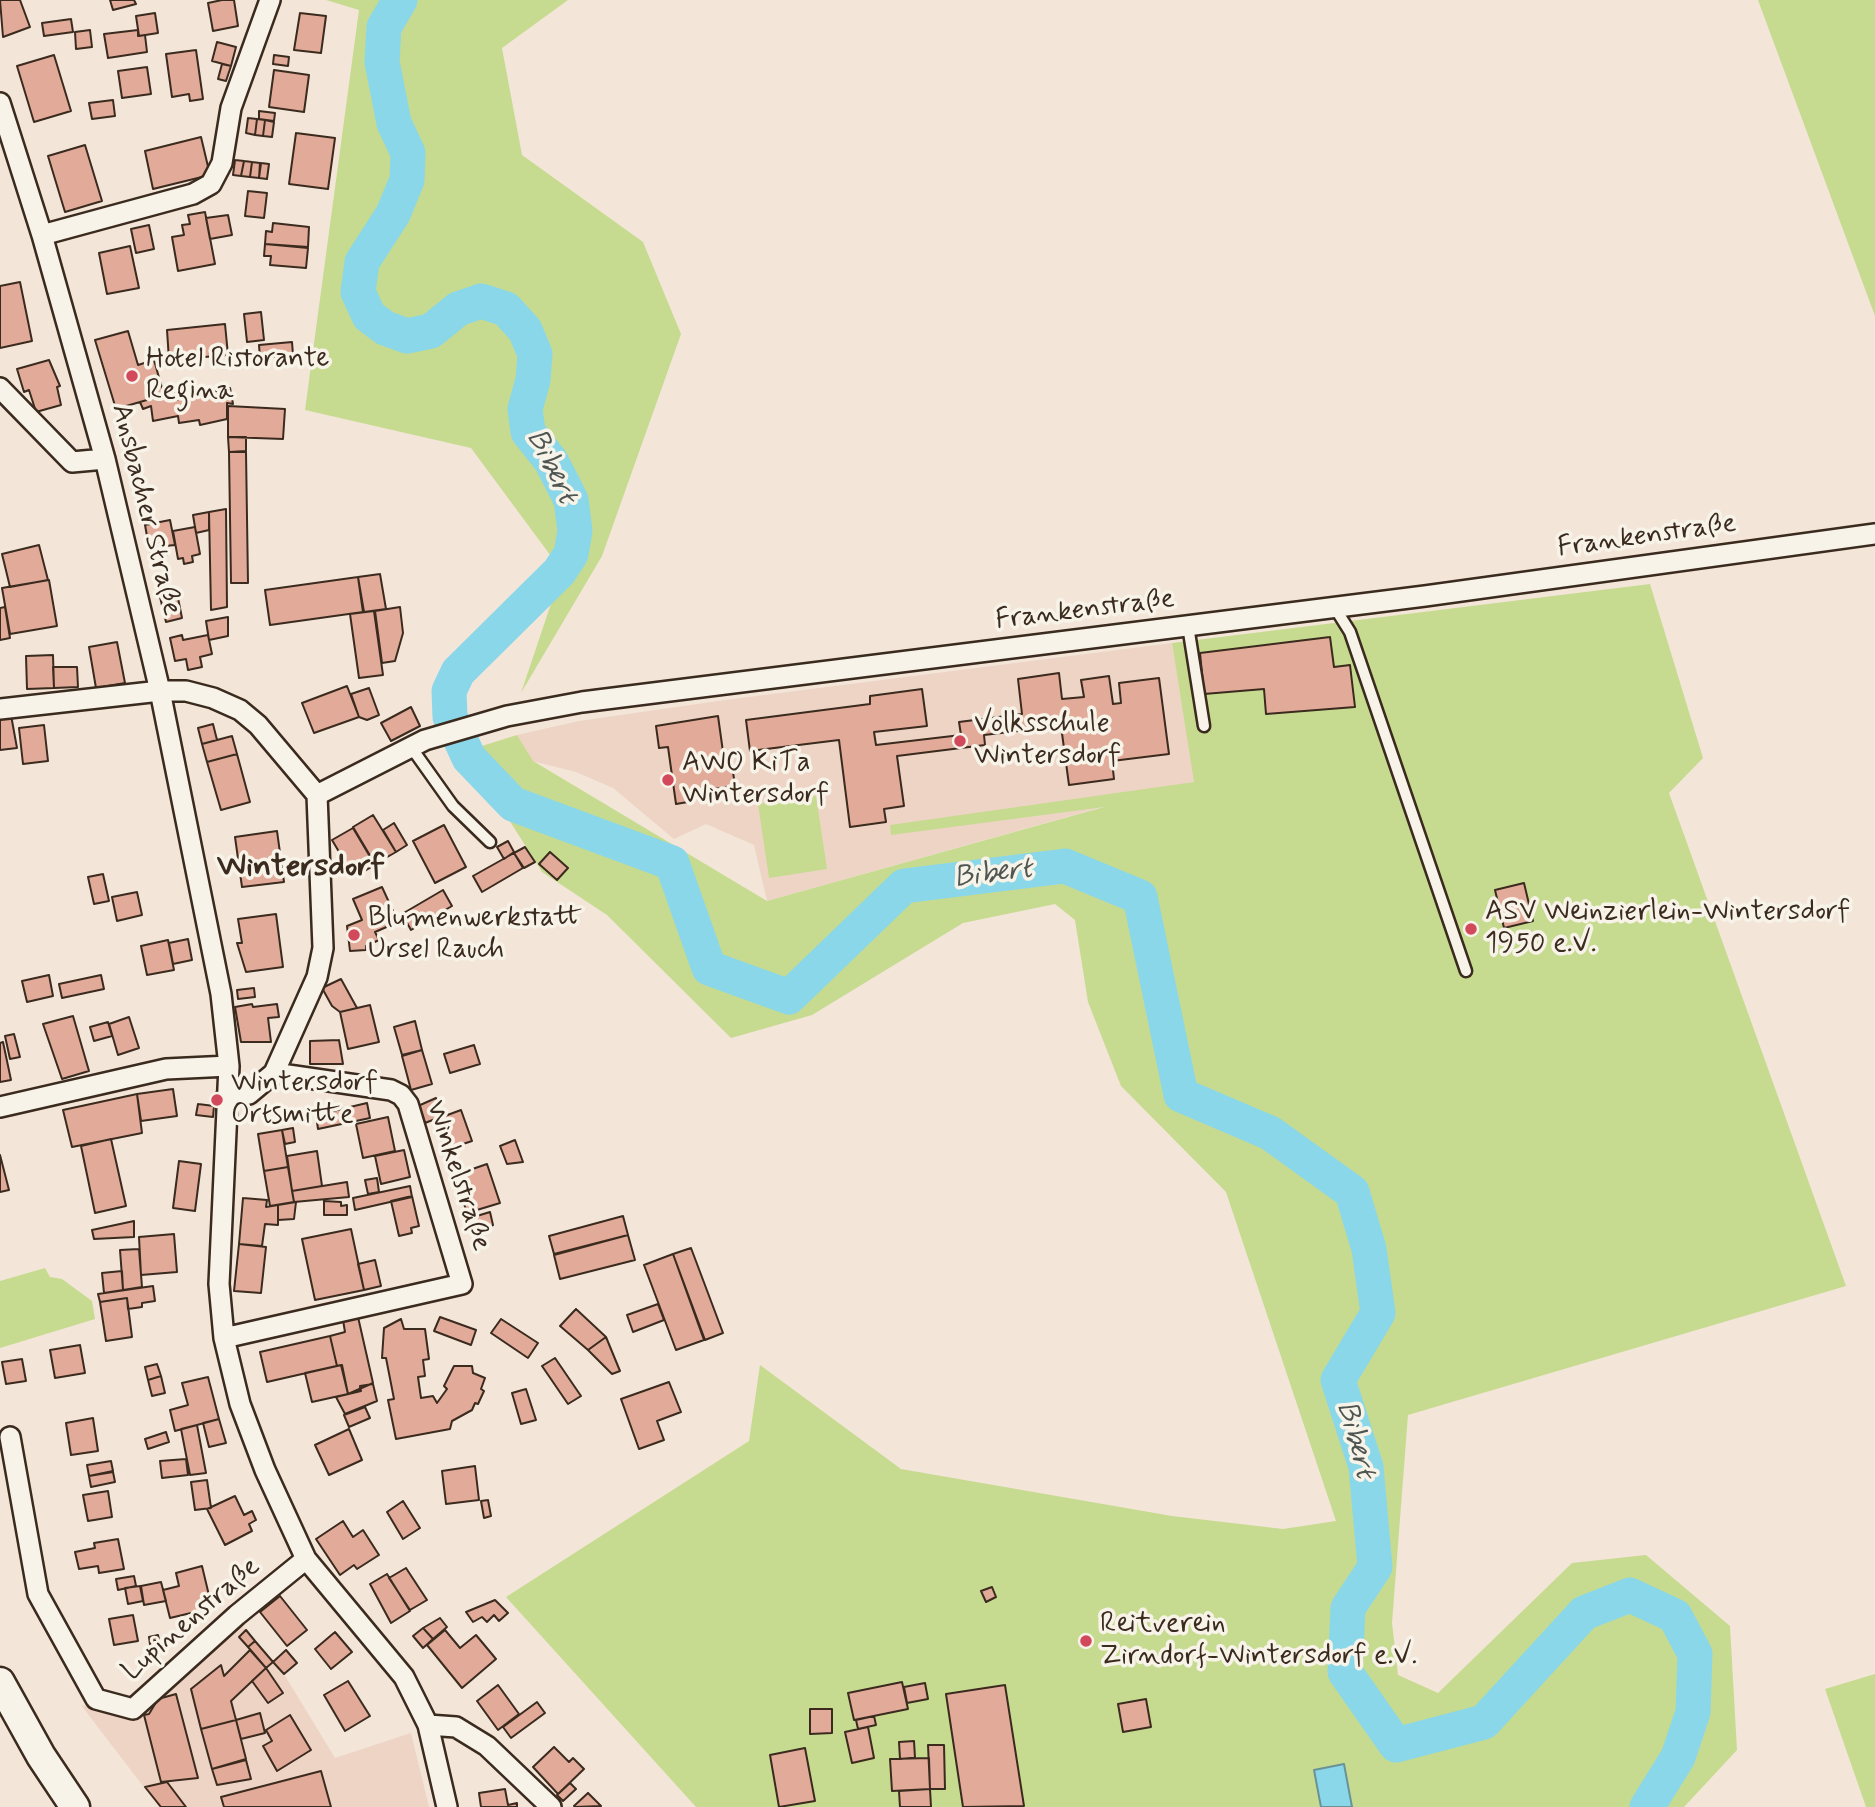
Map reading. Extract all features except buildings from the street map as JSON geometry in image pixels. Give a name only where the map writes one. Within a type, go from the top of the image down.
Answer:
[{"type":"main road","points":[[0,1682],[41,1756],[75,1807]]},
{"type":"street","points":[[42,235],[193,194],[211,184],[222,163],[231,108],[270,0]]},
{"type":"street","name":"Ansbacher Straße","points":[[0,103],[42,235],[105,459],[160,691],[221,994],[229,1066],[219,1284],[223,1338],[240,1404],[265,1470],[306,1559],[404,1677],[428,1724],[447,1807]]},
{"type":"street","points":[[0,387],[72,462],[105,459]]},
{"type":"street","name":"Frankenstraße","points":[[317,795],[418,744],[494,719],[582,702],[1335,608],[1875,534]]},
{"type":"street","points":[[0,709],[160,691],[186,691],[213,698],[240,710],[258,725],[317,795],[323,948],[317,976],[274,1073],[249,1094],[226,1097]]},
{"type":"street","points":[[0,1107],[166,1069],[229,1066]]},
{"type":"street","name":"Winkelstraße","points":[[223,1338],[462,1284],[408,1104],[401,1095],[391,1090],[274,1073]]},
{"type":"street","name":"Lupinenstraße","points":[[10,1437],[38,1594],[96,1699],[133,1709],[237,1615],[306,1559]]},
{"type":"street","points":[[428,1724],[456,1727],[487,1746],[551,1807]]},
{"type":"lane","points":[[1335,608],[1350,632],[1466,971]]},
{"type":"lane","points":[[1188,626],[1204,726]]},
{"type":"lane","points":[[418,744],[453,806],[490,842]]},
{"type":"shaded area","name":"Volksschule Wintersdorf","points":[[1172,643],[1195,781],[767,901],[754,845],[706,824],[674,839],[613,788],[576,772],[532,761],[517,735],[579,721],[725,700]]},
{"type":"shaded area","points":[[239,1622],[284,1674],[335,1758],[411,1733],[429,1807],[159,1807],[81,1705],[135,1720]]},
{"type":"green space","points":[[326,0],[568,0],[502,48],[522,155],[643,242],[681,334],[602,556],[521,693],[562,571],[471,448],[305,410],[359,10]]},
{"type":"green space","points":[[1758,0],[1875,0],[1875,316]]},
{"type":"green space","points":[[1650,584],[1703,758],[1669,793],[1846,1286],[1408,1415],[1392,1623],[1398,1675],[1438,1693],[1572,1563],[1646,1555],[1730,1626],[1737,1750],[1684,1807],[696,1807],[506,1597],[749,1441],[760,1365],[901,1469],[1172,1516],[1283,1529],[1336,1521],[1226,1192],[1121,1086],[1088,1002],[1075,920],[1055,904],[963,923],[812,1015],[731,1038],[607,915],[542,872],[504,812],[453,755],[517,735],[533,761],[767,901],[1104,807],[891,835],[890,825],[1194,782],[1172,643]]},
{"type":"green space","points":[[816,796],[827,869],[769,878],[758,804]]},
{"type":"green space","points":[[45,1268],[50,1277],[62,1279],[92,1301],[95,1319],[0,1348],[0,1281]]},
{"type":"green space","points":[[1875,1674],[1875,1807],[1866,1807],[1825,1689]]},
{"type":"water","points":[[1344,1764],[1352,1807],[1321,1807],[1314,1770]]},
{"type":"waterway","name":"Bibert","points":[[400,0],[384,27],[382,62],[394,123],[408,153],[407,180],[393,214],[362,262],[358,292],[369,316],[385,328],[407,336],[431,331],[458,309],[481,301],[506,309],[525,330],[535,354],[533,380],[525,409],[528,432],[551,461],[571,500],[575,531],[571,554],[559,572],[458,672],[449,691],[450,717],[469,758],[513,804],[672,863],[709,968],[789,997],[904,886],[1065,866],[1140,897],[1181,1095],[1270,1133],[1352,1192],[1369,1249],[1378,1313],[1338,1380],[1366,1467],[1375,1567],[1348,1608],[1345,1672],[1396,1745],[1484,1722],[1584,1613],[1630,1595],[1675,1616],[1695,1654],[1693,1712],[1678,1757],[1647,1807]]},
{"type":"place","name":"Hotel Ristorante Regina","points":[[132,376]]},
{"type":"place","name":"Volksschule Wintersdorf","points":[[960,741]]},
{"type":"place","name":"AWO KiTa Wintersdorf","points":[[668,780]]},
{"type":"place","name":"ASV Weinzierlein-Wintersdorf 1950 e.V.","points":[[1471,929]]},
{"type":"place","name":"Blumenwerkstatt Ursel Rauch","points":[[354,935]]},
{"type":"place","name":"Wintersdorf Ortsmitte","points":[[217,1100]]},
{"type":"place","name":"Reitverein Zirndorf-Wintersdorf e.V.","points":[[1086,1641]]},
{"type":"district","name":"Wintersdorf","points":[[301,868]]}]
